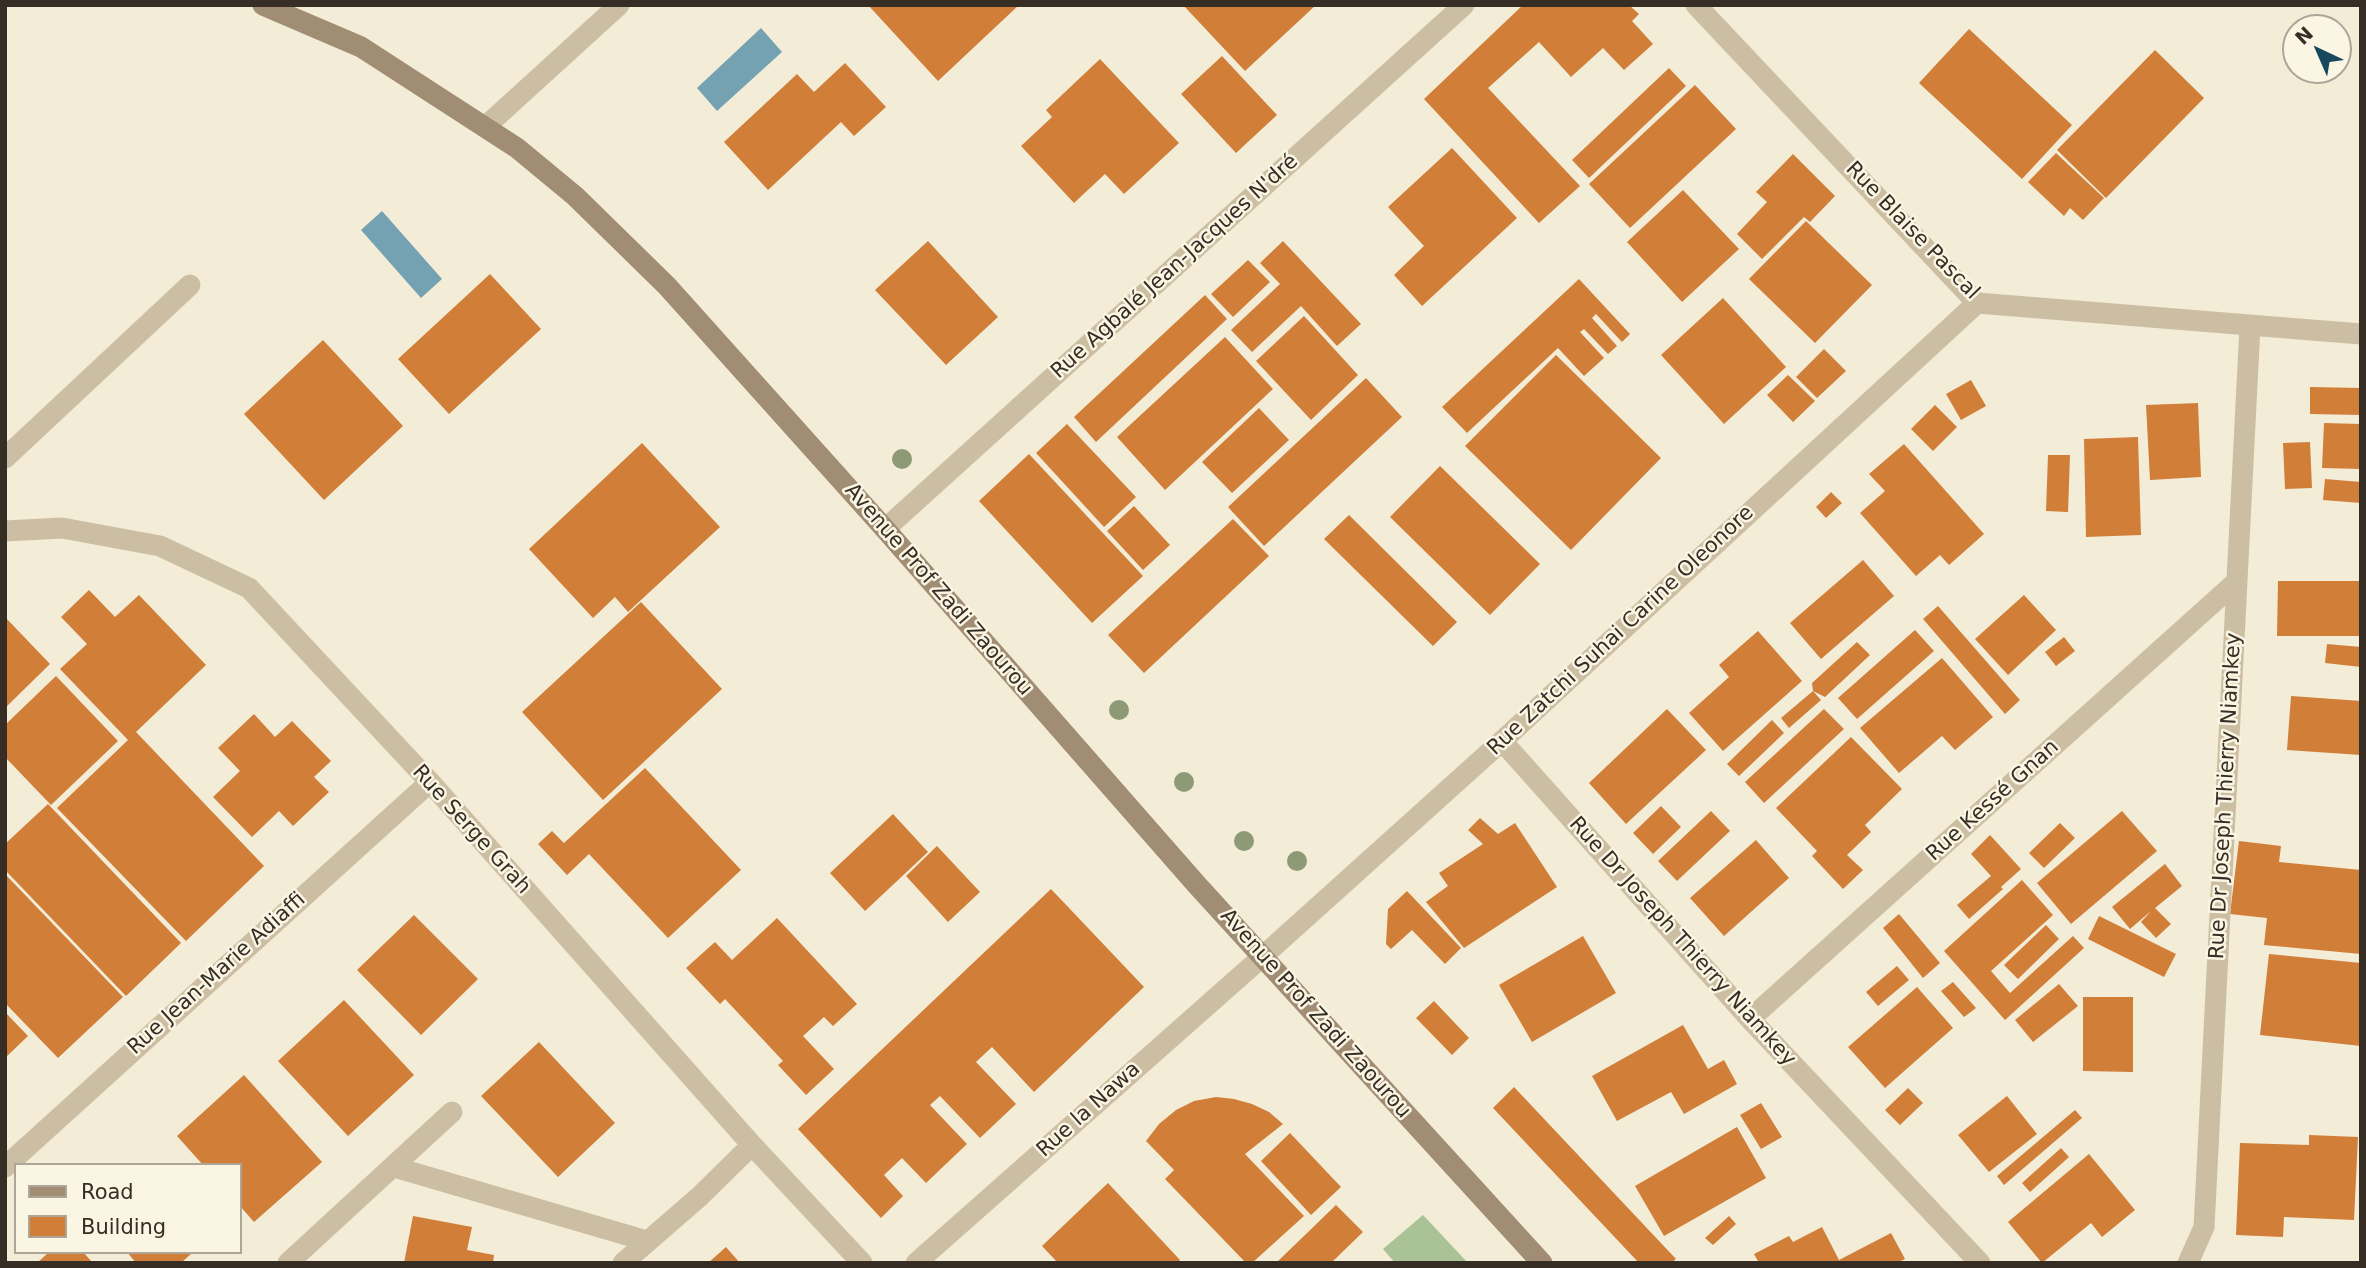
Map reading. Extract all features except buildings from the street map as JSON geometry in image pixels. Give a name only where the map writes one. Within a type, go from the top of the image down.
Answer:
[{"type":"main road","name":"Avenue Prof Zadi Zaourou","points":[[263,5],[361,47],[517,148],[575,196],[667,286],[885,529],[1187,874],[1542,1263]]},
{"type":"street","points":[[485,127],[619,5]]},
{"type":"street","name":"Rue Agbalé Jean-Jacques N'dré","points":[[885,529],[1464,5]]},
{"type":"street","name":"Rue Blaise Pascal","points":[[1696,5],[1977,303],[2361,334]]},
{"type":"street","points":[[5,458],[190,285]]},
{"type":"street","name":"Rue Zatchi Suhai Carine Oleonore","points":[[1262,957],[1502,741],[1977,303]]},
{"type":"street","name":"Rue Dr Joseph Thierry Niamkey","points":[[2188,1263],[2204,1227],[2250,326]]},
{"type":"street","name":"Rue Serge Grah","points":[[5,531],[62,528],[160,546],[249,589],[430,782],[752,1145],[862,1263]]},
{"type":"street","name":"Rue Kessé Gnan","points":[[1750,1019],[2236,582]]},
{"type":"street","name":"Rue Dr Joseph Thierry Niamkey","points":[[1502,741],[1750,1019],[1980,1263]]},
{"type":"street","name":"Rue Jean-Marie Adiaffi","points":[[5,1167],[430,782]]},
{"type":"street","name":"Rue la Nawa","points":[[916,1263],[1262,957]]},
{"type":"street","points":[[288,1263],[452,1112]]},
{"type":"street","points":[[623,1263],[699,1197],[752,1145]]},
{"type":"street","points":[[394,1167],[647,1241]]},
{"type":"green space","points":[[1423,1215],[1468,1263],[1395,1263],[1383,1249]]},
{"type":"water","points":[[761,28],[782,52],[717,111],[697,88]]},
{"type":"water","points":[[382,211],[442,279],[421,298],[361,230]]}]
